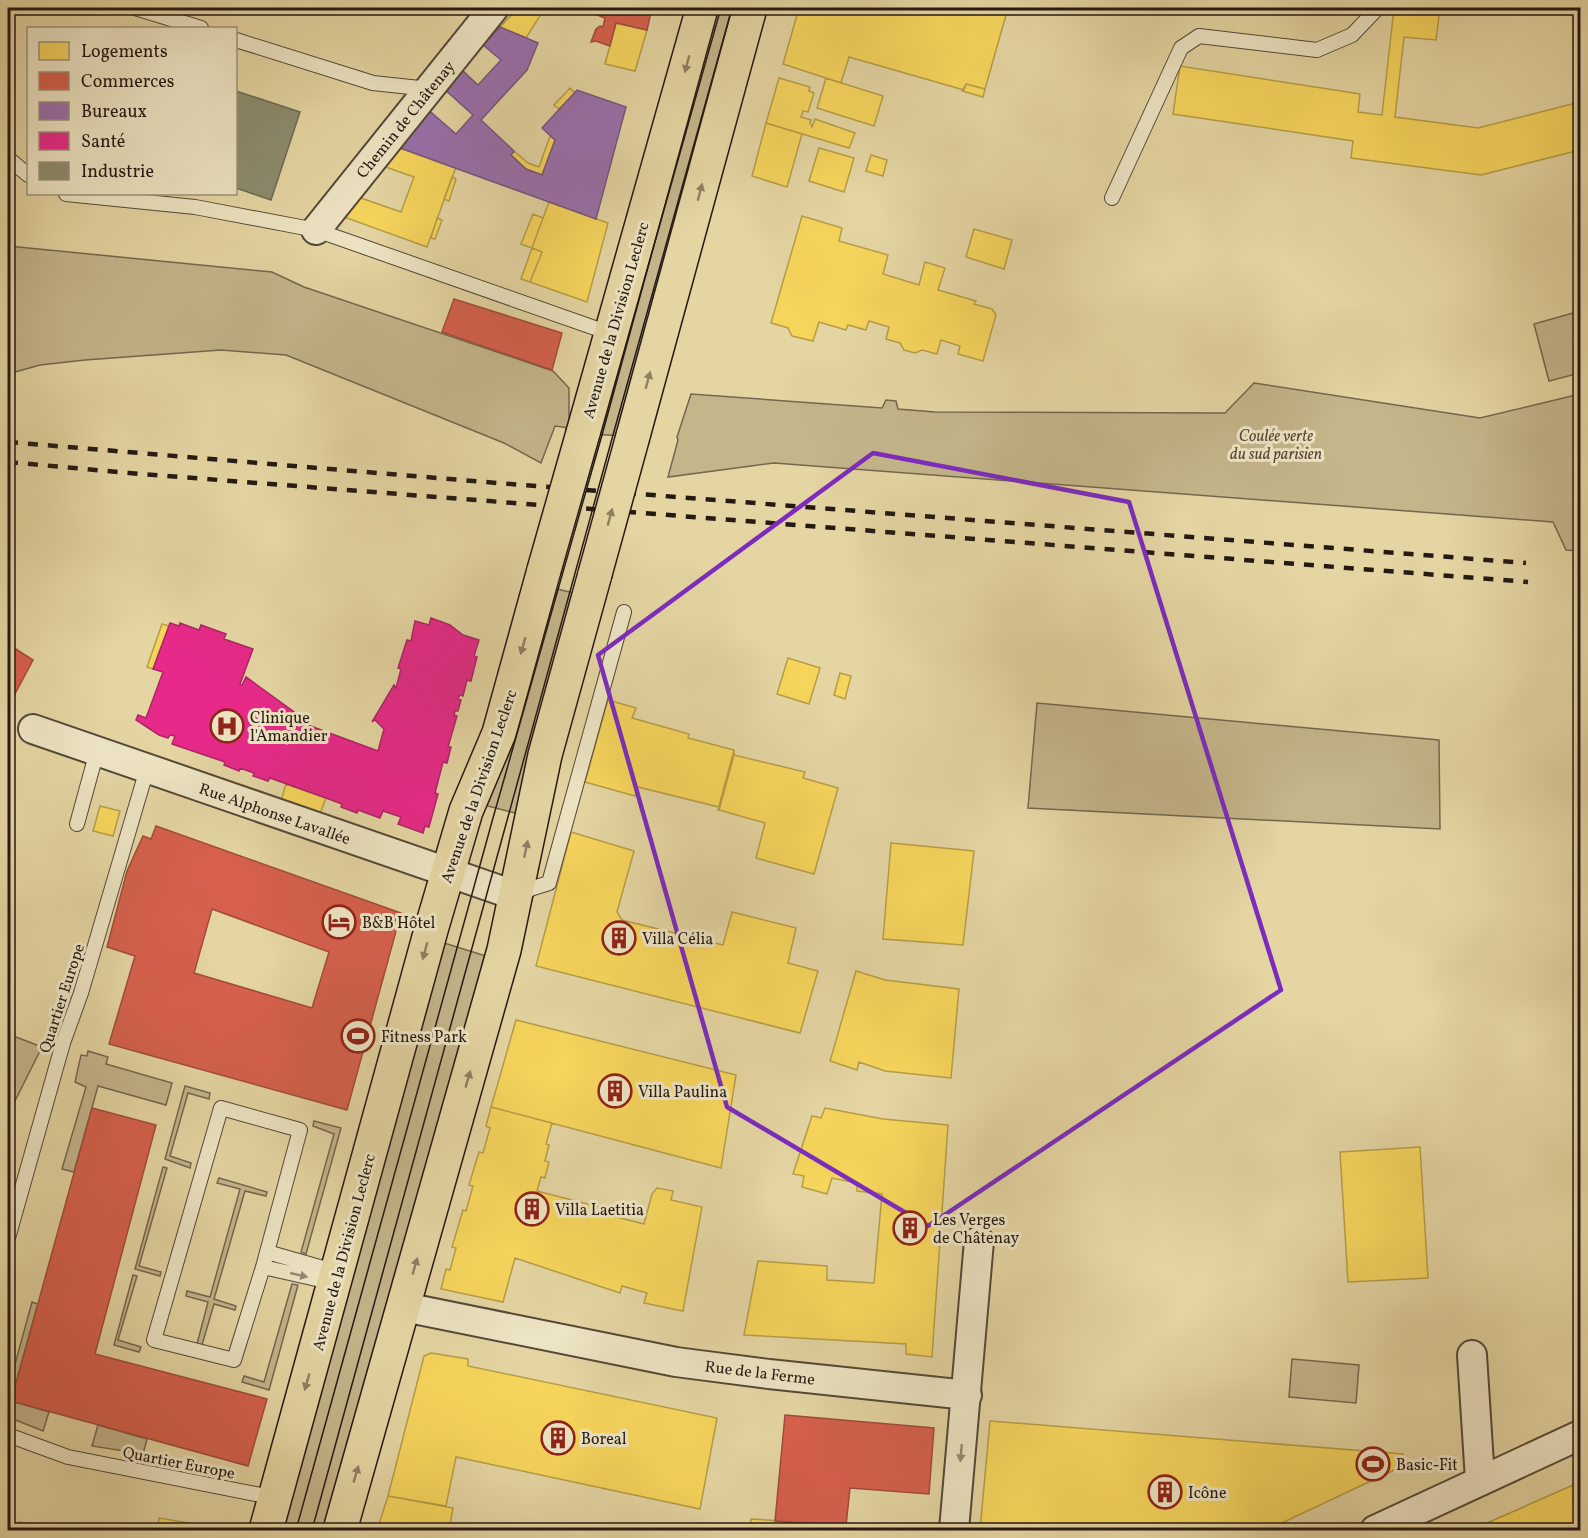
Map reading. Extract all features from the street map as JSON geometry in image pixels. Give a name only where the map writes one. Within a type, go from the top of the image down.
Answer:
[{"type":"main road","name":"Avenue de la Division Leclerc","points":[[266,1530],[448,872],[466,811],[499,733],[703,8]]},
{"type":"main road","points":[[340,1530],[497,978],[517,896],[545,755],[750,8]]},
{"type":"street","name":"Chemin de Châtenay","points":[[316,230],[494,8]]},
{"type":"street","name":"Rue Alphonse Lavallée","points":[[33,729],[517,896]]},
{"type":"street","points":[[954,1530],[979,1241]]},
{"type":"street","name":"Rue de la Ferme","points":[[404,1307],[676,1362],[967,1395]]},
{"type":"street","points":[[1472,1355],[1480,1480]]},
{"type":"street","points":[[1375,1530],[1581,1435]]},
{"type":"lane","points":[[135,8],[198,27]]},
{"type":"lane","points":[[1112,198],[1181,48],[1199,36],[1317,50],[1352,35],[1374,12],[1375,8]]},
{"type":"lane","points":[[237,40],[373,84],[429,89]]},
{"type":"lane","points":[[8,158],[27,174]]},
{"type":"lane","points":[[76,195],[195,207],[316,230],[612,334]]},
{"type":"lane","points":[[517,896],[549,883],[624,612]]},
{"type":"lane","points":[[77,824],[97,751]]},
{"type":"lane","name":"Quartier Europe","points":[[8,1238],[63,1044],[81,993],[147,769]]},
{"type":"lane","points":[[221,1108],[300,1130],[267,1252],[234,1360],[154,1340],[221,1108]]},
{"type":"lane","points":[[267,1252],[336,1278]]},
{"type":"lane","points":[[263,1267],[336,1278]]},
{"type":"lane","name":"Quartier Europe","points":[[8,1435],[68,1456],[276,1498]]},
{"type":"highlighted area","points":[[873,453],[1129,502],[1281,990],[928,1226],[727,1107],[598,655]]},
{"type":"green space","points":[[709,8],[741,8],[623,436],[592,434]]},
{"type":"green space","points":[[8,246],[272,272],[304,287],[553,371],[569,388],[569,420],[572,421],[570,428],[555,426],[541,463],[504,443],[286,355],[221,350],[40,365],[8,374]]},
{"type":"green space","points":[[1580,311],[1580,373],[1549,381],[1534,324]]},
{"type":"green space","name":"Coulée verte du sud parisien","points":[[1254,383],[1480,418],[1580,394],[1580,551],[1566,550],[1553,522],[774,463],[668,477],[677,437],[691,394],[882,408],[886,400],[896,401],[898,409],[935,412],[1225,413]]},
{"type":"green space","points":[[549,587],[578,594],[523,815],[480,804]]},
{"type":"green space","points":[[1037,703],[1439,740],[1440,829],[1028,808]]},
{"type":"green space","points":[[441,942],[489,957],[330,1530],[279,1530]]},
{"type":"green space","points":[[8,1034],[42,1047],[8,1115]]},
{"type":"green space","points":[[88,1051],[108,1057],[106,1064],[172,1083],[166,1105],[98,1086],[74,1172],[62,1169],[86,1087],[75,1082],[81,1055],[87,1056]]},
{"type":"green space","points":[[185,1086],[210,1093],[209,1099],[188,1093],[170,1156],[191,1163],[190,1168],[165,1159]]},
{"type":"green space","points":[[314,1121],[341,1128],[306,1254],[301,1252],[334,1134],[313,1126]]},
{"type":"green space","points":[[163,1167],[167,1168],[139,1266],[161,1272],[160,1276],[135,1269]]},
{"type":"green space","points":[[219,1178],[267,1192],[266,1196],[245,1191],[214,1299],[236,1306],[235,1310],[214,1304],[202,1345],[197,1344],[208,1302],[186,1296],[187,1291],[210,1297],[240,1189],[217,1183]]},
{"type":"green space","points":[[133,1275],[137,1276],[118,1340],[141,1347],[139,1352],[114,1345]]},
{"type":"green space","points":[[292,1284],[298,1285],[269,1390],[242,1382],[244,1376],[264,1382]]},
{"type":"green space","points":[[32,1302],[38,1304],[11,1401],[49,1412],[43,1431],[8,1417],[8,1390]]},
{"type":"green space","points":[[1292,1359],[1359,1365],[1356,1403],[1289,1397]]},
{"type":"green space","points":[[98,1425],[147,1439],[143,1454],[92,1446]]},
{"type":"building: Logements","points":[[518,8],[545,8],[526,38],[500,27]]},
{"type":"building: Logements","points":[[799,8],[915,8],[939,14],[940,8],[1008,8],[985,89],[966,84],[964,90],[849,57],[841,83],[783,64]]},
{"type":"building: Logements","points":[[915,8],[940,8],[939,14]]},
{"type":"building: Logements","points":[[1235,8],[1274,8],[1235,11]]},
{"type":"building: Logements","points":[[1394,8],[1440,8],[1436,40],[1404,37],[1395,117],[1478,128],[1580,102],[1580,150],[1481,175],[1351,158],[1353,141],[1173,114],[1180,66],[1360,94],[1358,112],[1382,115]]},
{"type":"building: Logements","points":[[616,23],[647,30],[635,71],[605,64]]},
{"type":"building: Logements","points":[[779,78],[810,87],[809,91],[814,93],[808,112],[803,111],[801,117],[811,120],[812,127],[815,119],[855,133],[849,148],[766,123]]},
{"type":"building: Logements","points":[[826,78],[883,96],[874,126],[817,108]]},
{"type":"building: Logements","points":[[966,84],[985,89],[983,97],[962,91]]},
{"type":"building: Logements","points":[[570,88],[575,93],[559,109],[554,105]]},
{"type":"building: Logements","points":[[766,123],[802,134],[787,187],[752,176]]},
{"type":"building: Logements","points":[[550,136],[555,140],[542,175],[526,169],[511,155],[514,151],[528,163],[539,167]]},
{"type":"building: Logements","points":[[394,145],[456,167],[427,247],[344,217],[358,197],[401,212],[414,177],[380,165]]},
{"type":"building: Logements","points":[[819,148],[854,158],[844,192],[809,181]]},
{"type":"building: Logements","points":[[871,155],[887,160],[883,176],[866,171]]},
{"type":"building: Logements","points":[[452,177],[456,179],[449,201],[444,199]]},
{"type":"building: Logements","points":[[549,202],[608,223],[587,302],[530,282],[542,252],[532,248]]},
{"type":"building: Logements","points":[[533,214],[543,218],[532,248],[521,244]]},
{"type":"building: Logements","points":[[802,216],[842,228],[839,241],[888,255],[883,274],[919,285],[925,262],[945,268],[938,290],[976,301],[974,304],[992,309],[996,315],[983,361],[958,354],[960,346],[941,340],[937,354],[922,350],[915,353],[904,350],[900,343],[886,339],[889,327],[869,321],[866,330],[848,325],[846,330],[819,322],[813,341],[792,336],[788,328],[771,323]]},
{"type":"building: Logements","points":[[437,218],[442,220],[435,239],[431,238]]},
{"type":"building: Logements","points":[[974,229],[1012,240],[1004,269],[966,257]]},
{"type":"building: Logements","points":[[532,248],[542,252],[530,282],[521,279]]},
{"type":"building: Logements","points":[[162,624],[169,626],[153,669],[147,667]]},
{"type":"building: Logements","points":[[788,658],[820,668],[809,704],[777,694]]},
{"type":"building: Logements","points":[[840,673],[851,676],[845,699],[834,695]]},
{"type":"building: Logements","points":[[608,700],[636,708],[632,718],[689,734],[688,738],[734,750],[719,807],[638,787],[635,796],[585,782]]},
{"type":"building: Logements","points":[[734,750],[734,755],[718,810]]},
{"type":"building: Logements","points":[[734,755],[805,772],[803,778],[838,788],[814,874],[756,858],[765,823],[719,810]]},
{"type":"building: Logements","points":[[286,784],[326,798],[319,816],[281,801]]},
{"type":"building: Logements","points":[[100,806],[120,811],[113,836],[93,831]]},
{"type":"building: Logements","name":"Villa Célia","points":[[571,832],[634,851],[617,912],[622,920],[723,945],[732,912],[796,928],[788,963],[818,971],[800,1033],[536,966]]},
{"type":"building: Logements","points":[[891,843],[974,851],[963,945],[883,939]]},
{"type":"building: Logements","points":[[856,971],[885,980],[959,989],[951,1078],[885,1071],[859,1062],[857,1070],[830,1061]]},
{"type":"building: Logements","name":"Villa Paulina","points":[[516,1020],[736,1075],[721,1168],[491,1107]]},
{"type":"building: Logements","name":"Villa Laetitia","points":[[491,1107],[552,1123],[546,1144],[549,1145],[545,1161],[549,1162],[545,1178],[541,1177],[537,1191],[599,1207],[597,1212],[644,1224],[652,1194],[657,1188],[673,1191],[671,1200],[702,1207],[683,1311],[644,1303],[647,1293],[622,1286],[620,1293],[515,1258],[503,1302],[441,1289],[446,1269],[450,1270],[456,1248],[452,1247],[463,1210],[466,1211],[473,1186],[469,1185],[479,1152],[483,1153],[490,1128],[486,1126]]},
{"type":"building: Logements","name":"Les Verges de Châtenay","points":[[825,1108],[883,1119],[948,1125],[932,1357],[906,1354],[906,1344],[744,1335],[758,1261],[827,1266],[827,1280],[874,1283],[882,1194],[857,1191],[857,1183],[832,1178],[827,1194],[802,1187],[804,1176],[793,1174],[812,1116],[821,1118]]},
{"type":"building: Logements","points":[[1420,1147],[1428,1278],[1348,1282],[1340,1152]]},
{"type":"building: Logements","name":"Boreal","points":[[431,1353],[468,1359],[468,1366],[717,1418],[700,1509],[456,1457],[446,1506],[388,1496],[424,1356]]},
{"type":"building: Logements","name":"Icône","points":[[990,1421],[1403,1454],[1403,1463],[1392,1471],[1267,1530],[980,1530]]},
{"type":"building: Logements","points":[[1580,1482],[1580,1530],[1474,1530],[1487,1523]]},
{"type":"building: Logements","points":[[388,1496],[453,1508],[449,1530],[377,1530]]},
{"type":"building: Logements","points":[[159,1518],[230,1530],[157,1530]]},
{"type":"building: Logements","points":[[751,1519],[860,1526],[860,1530],[750,1530]]},
{"type":"building: Logements","points":[[18,1522],[53,1528],[53,1530],[17,1530]]},
{"type":"building: Commerces","points":[[578,8],[652,8],[647,30],[616,23],[610,46],[596,41],[591,42],[596,29],[603,27],[605,18]]},
{"type":"building: Commerces","points":[[454,299],[562,333],[552,370],[442,332]]},
{"type":"building: Commerces","points":[[8,644],[33,660],[8,707]]},
{"type":"building: Commerces","points":[[156,826],[401,913],[347,1110],[109,1044],[135,956],[107,947],[127,871],[143,836],[151,839]],"holes":[[[212,909],[329,952],[312,1008],[194,973]]]},
{"type":"building: Commerces","points":[[92,1108],[156,1125],[95,1354],[267,1399],[248,1466],[11,1401]]},
{"type":"building: Commerces","points":[[785,1415],[934,1428],[929,1494],[850,1488],[846,1526],[775,1521]]},
{"type":"building: Bureaux","points":[[500,27],[538,43],[527,70],[481,120],[514,151],[511,155],[526,169],[542,175],[555,140],[542,128],[577,90],[626,107],[596,219],[400,148],[426,108],[456,134],[473,115],[443,88],[461,69],[478,85],[501,60],[483,45]]},
{"type":"building: Santé","name":"Clinique l'Amandier","points":[[431,618],[450,625],[463,635],[479,640],[474,656],[477,657],[471,681],[467,680],[463,696],[460,695],[458,699],[461,700],[458,711],[455,711],[454,715],[457,716],[448,747],[451,747],[447,763],[443,762],[435,793],[438,794],[429,827],[425,826],[423,833],[398,824],[401,817],[383,811],[380,818],[358,810],[357,813],[341,807],[342,804],[270,778],[268,781],[240,768],[239,771],[224,765],[225,762],[172,744],[175,736],[170,735],[168,738],[159,735],[136,720],[138,715],[146,718],[163,672],[153,669],[170,623],[179,626],[180,623],[199,630],[201,625],[226,634],[224,639],[253,649],[240,684],[242,685],[246,677],[308,722],[305,724],[378,751],[384,729],[375,720],[372,722],[394,685],[396,688],[401,669],[398,668],[407,640],[411,641],[415,621],[429,625]]},
{"type":"building: Industrie","points":[[237,91],[300,112],[271,200],[237,188]]},
{"type":"tram line","points":[[296,1530],[719,8]]},
{"type":"tram line","points":[[312,1530],[732,8]]},
{"type":"railway","points":[[8,442],[497,483],[1526,563]]},
{"type":"railway","points":[[8,462],[1528,582]]},
{"type":"place","name":"Clinique l'Amandier","points":[[227,726]]},
{"type":"place","name":"B&B Hôtel","points":[[339,922]]},
{"type":"place","name":"Villa Célia","points":[[619,938]]},
{"type":"place","name":"Fitness Park","points":[[358,1036]]},
{"type":"place","name":"Villa Paulina","points":[[615,1091]]},
{"type":"place","name":"Villa Laetitia","points":[[532,1209]]},
{"type":"place","name":"Les Verges de Châtenay","points":[[910,1228]]},
{"type":"place","name":"Boreal","points":[[558,1438]]},
{"type":"place","name":"Basic-Fit","points":[[1373,1464]]},
{"type":"place","name":"Icône","points":[[1165,1492]]}]
